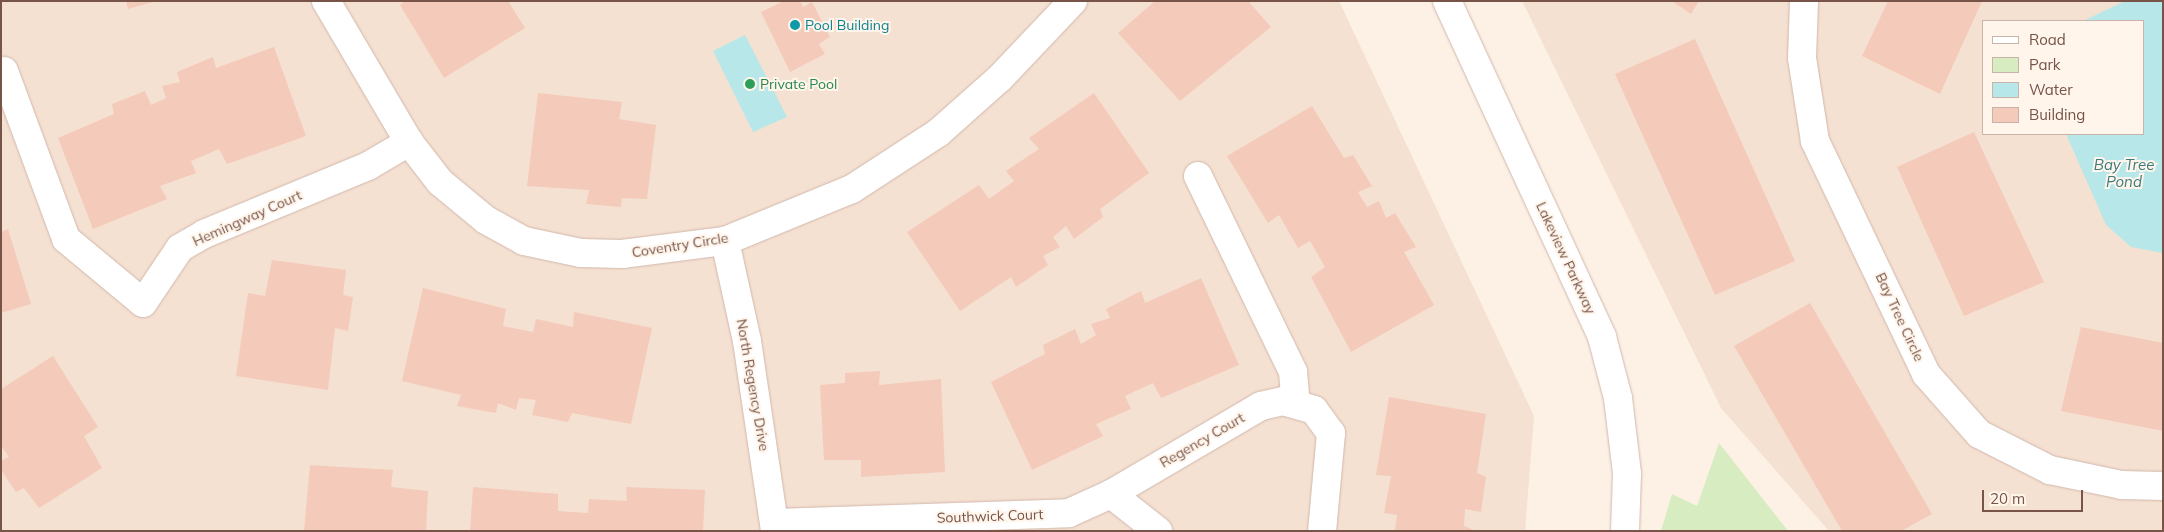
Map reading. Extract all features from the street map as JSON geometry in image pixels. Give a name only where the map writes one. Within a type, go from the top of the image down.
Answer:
[{"type":"street","name":"Coventry Circle","points":[[326,1],[409,142],[440,182],[486,220],[524,241],[581,253],[622,254],[725,241],[852,189],[938,134],[1000,78],[1073,1]]},
{"type":"street","name":"Lakeview Parkway","points":[[1448,1],[1602,336],[1618,398],[1627,474],[1625,531]]},
{"type":"street","name":"Bay Tree Circle","points":[[1804,1],[1802,58],[1816,141],[1926,374],[1979,434],[2050,470],[2122,485],[2163,486]]},
{"type":"street","name":"Hemingway Court","points":[[4,71],[66,239],[143,303],[180,248],[204,234],[368,166],[409,142]]},
{"type":"street","points":[[1198,176],[1293,372],[1296,404],[1314,410],[1331,433],[1322,531]]},
{"type":"street","name":"North Regency Drive","points":[[725,241],[747,341],[775,527]]},
{"type":"street","name":"Regency Court","points":[[1111,494],[1261,406],[1283,401],[1296,404]]},
{"type":"street","points":[[1111,494],[1158,531]]},
{"type":"street","name":"Southwick Court","points":[[775,527],[1069,513],[1111,494]]},
{"type":"shaded area","points":[[1,1],[1339,1],[1534,416],[1525,531],[1,531]]},
{"type":"shaded area","points":[[1522,1],[2163,1],[2163,531],[1829,531],[1721,408]]},
{"type":"green space","points":[[1719,443],[1788,531],[1661,531],[1672,494],[1697,506]]},
{"type":"water","name":"Bay Tree Pond","points":[[2125,1],[2163,1],[2163,253],[2131,247],[2106,225],[2066,135],[2144,135],[2144,20],[2085,20]]},
{"type":"water","name":"Private Pool","points":[[745,35],[787,117],[753,132],[713,51]]},
{"type":"building","points":[[126,1],[153,1],[153,2],[128,9]]},
{"type":"building","points":[[405,1],[508,1],[525,28],[444,78],[400,5]]},
{"type":"building","name":"Pool Building","points":[[784,1],[800,1],[803,7],[812,2],[830,37],[819,44],[825,54],[790,72],[761,12]]},
{"type":"building","points":[[1155,1],[1248,1],[1271,27],[1180,101],[1118,33]]},
{"type":"building","points":[[1672,1],[1699,1],[1691,14]]},
{"type":"building","points":[[1888,1],[1982,1],[1940,94],[1862,56]]},
{"type":"building","points":[[1695,39],[1795,261],[1715,295],[1615,74]]},
{"type":"building","points":[[274,47],[306,136],[227,164],[219,149],[191,161],[196,173],[160,186],[167,199],[93,229],[58,138],[114,114],[112,104],[145,91],[151,105],[166,98],[162,86],[180,82],[177,72],[213,57],[216,68]]},
{"type":"building","points":[[538,93],[622,102],[619,119],[656,125],[647,199],[622,198],[621,207],[586,204],[589,190],[527,186]]},
{"type":"building","points":[[1094,93],[1149,173],[1100,209],[1103,217],[1074,239],[1066,226],[1053,237],[1060,247],[1043,256],[1048,265],[1016,287],[1011,277],[960,311],[907,232],[979,185],[989,199],[1014,181],[1006,171],[1039,149],[1029,138]]},
{"type":"building","points":[[1312,106],[1344,158],[1353,155],[1372,186],[1358,192],[1367,207],[1379,201],[1386,218],[1395,213],[1416,247],[1404,252],[1434,305],[1351,352],[1311,277],[1325,267],[1310,241],[1298,248],[1279,215],[1268,223],[1227,156]]},
{"type":"building","points":[[1974,132],[2044,282],[1964,316],[1897,167]]},
{"type":"building","points":[[8,229],[31,304],[1,313],[1,232]]},
{"type":"building","points":[[272,260],[346,270],[343,295],[353,297],[348,331],[335,328],[328,390],[236,376],[248,293],[265,296]]},
{"type":"building","points":[[1201,278],[1239,365],[1161,398],[1153,383],[1125,396],[1131,409],[1096,424],[1103,436],[1032,470],[991,382],[1045,354],[1043,345],[1075,329],[1081,344],[1096,335],[1091,324],[1110,318],[1106,309],[1141,291],[1145,303]]},
{"type":"building","points":[[423,288],[506,309],[503,326],[533,332],[536,319],[573,327],[574,312],[652,328],[631,424],[572,413],[568,422],[532,415],[536,400],[519,398],[516,410],[498,403],[496,413],[457,406],[461,395],[402,381]]},
{"type":"building","points":[[1810,303],[1932,514],[1901,531],[1842,531],[1734,346]]},
{"type":"building","points":[[2081,327],[2163,343],[2163,431],[2061,411]]},
{"type":"building","points":[[53,356],[98,427],[84,436],[102,468],[39,508],[24,488],[16,492],[1,470],[1,461],[9,457],[1,446],[1,389]]},
{"type":"building","points":[[880,371],[879,385],[941,379],[945,472],[861,477],[861,460],[824,460],[820,385],[845,383],[845,373]]},
{"type":"building","points":[[1389,397],[1486,414],[1477,473],[1486,477],[1481,512],[1465,509],[1464,526],[1476,531],[1395,531],[1397,515],[1384,513],[1391,476],[1376,475]]},
{"type":"building","points":[[310,465],[393,470],[391,487],[428,491],[426,531],[304,531]]},
{"type":"building","points":[[473,487],[558,494],[558,511],[588,513],[589,499],[627,501],[626,487],[705,490],[703,531],[470,531]]},
{"type":"place","name":"Pool Building","points":[[795,25]]},
{"type":"place","name":"Private Pool","points":[[750,84]]}]
